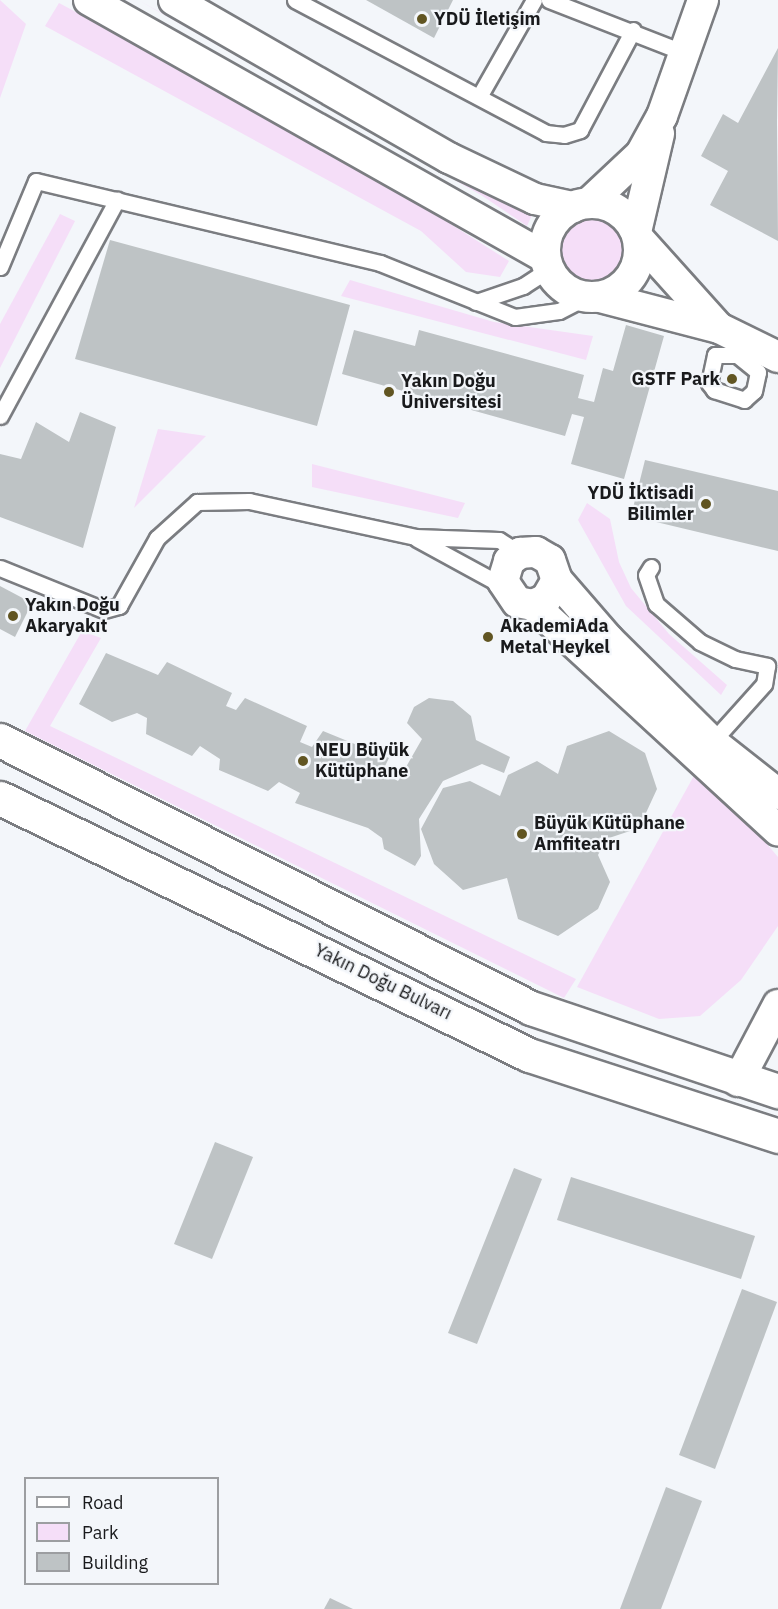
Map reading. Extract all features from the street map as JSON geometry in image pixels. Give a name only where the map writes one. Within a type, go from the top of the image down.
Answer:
[{"type":"main road","points":[[0,740],[531,1008],[738,1081],[778,1090]]},
{"type":"main road","name":"Yakın Doğu Bulvarı","points":[[0,798],[529,1055],[778,1136]]},
{"type":"street","points":[[89,0],[547,263],[564,289],[719,328]]},
{"type":"street","points":[[174,0],[449,158],[534,199],[618,210],[637,235],[719,328],[742,348],[778,357]]},
{"type":"street","points":[[593,297],[627,282],[636,269],[637,235],[662,116],[702,0]]},
{"type":"street","points":[[547,263],[551,227],[581,205],[641,154],[662,116]]},
{"type":"street","points":[[778,794],[712,742],[609,640],[557,580],[550,560],[536,552],[520,553],[504,571],[505,586],[517,602],[533,605],[778,830]]},
{"type":"street","points":[[533,605],[546,599],[557,580]]},
{"type":"street","points":[[738,1081],[778,1005]]},
{"type":"lane","points":[[295,0],[480,95],[546,133],[564,135],[580,130],[633,30]]},
{"type":"lane","points":[[480,95],[534,0]]},
{"type":"lane","points":[[549,0],[633,30],[685,53]]},
{"type":"lane","points":[[0,267],[36,181],[380,263],[515,317],[559,311],[593,297]]},
{"type":"lane","points":[[0,416],[117,200]]},
{"type":"lane","points":[[476,302],[523,286],[547,263]]},
{"type":"lane","points":[[0,568],[104,610],[119,606],[157,538],[197,502],[249,501],[415,537],[499,540],[520,553]]},
{"type":"lane","points":[[415,537],[505,586]]},
{"type":"lane","points":[[651,567],[646,575],[656,604],[700,642],[735,659],[767,666],[764,684],[712,742]]},
{"type":"green space","points":[[0,0],[26,24],[0,98]]},
{"type":"green space","points":[[138,0],[532,215],[527,226],[481,195]]},
{"type":"green space","points":[[59,3],[329,147],[509,261],[500,277],[466,272],[421,231],[45,26]]},
{"type":"green space","points":[[60,214],[75,221],[0,368],[0,324]]},
{"type":"green space","points":[[587,218],[599,218],[616,227],[623,238],[625,250],[623,262],[616,273],[599,282],[587,282],[575,277],[566,268],[561,256],[561,244],[566,232],[575,223]]},
{"type":"green space","points":[[350,280],[494,322],[593,336],[586,360],[341,296]]},
{"type":"green space","points":[[158,429],[206,436],[134,508]]},
{"type":"green space","points":[[312,464],[465,503],[458,518],[312,487]]},
{"type":"green space","points":[[587,503],[610,519],[619,562],[631,588],[669,634],[727,685],[721,695],[626,606],[578,520]]},
{"type":"green space","points":[[82,631],[101,638],[50,726],[576,979],[564,998],[25,731]]},
{"type":"green space","points":[[696,772],[727,797],[778,857],[778,926],[741,980],[700,1016],[659,1019],[577,987]]},
{"type":"building","name":"YDÜ İletişim","points":[[366,0],[453,0],[434,38]]},
{"type":"building","points":[[778,48],[778,241],[710,205],[728,171],[701,156],[723,114],[738,123]]},
{"type":"building","points":[[110,240],[350,305],[317,426],[75,359]]},
{"type":"building","points":[[626,325],[664,336],[624,479],[571,464],[584,417],[572,414],[565,436],[342,374],[354,330],[415,346],[419,330],[584,375],[578,398],[594,402],[603,368],[613,371]]},
{"type":"building","points":[[80,412],[116,427],[83,548],[0,517],[0,454],[21,459],[36,422],[69,442]]},
{"type":"building","name":"YDÜ İktisadi Bilimler","points":[[645,460],[778,491],[778,551],[631,516]]},
{"type":"building","name":"Yakın Doğu Akaryakıt","points":[[0,586],[32,603],[15,637],[0,629]]},
{"type":"building","name":"NEU Büyük Kütüphane","points":[[106,653],[158,675],[167,662],[232,693],[226,706],[236,710],[245,698],[307,726],[300,742],[312,747],[323,731],[389,758],[382,772],[398,781],[422,739],[407,723],[414,707],[429,698],[453,701],[471,716],[476,740],[510,757],[504,773],[482,764],[443,781],[419,819],[421,856],[415,866],[384,849],[382,838],[368,828],[295,803],[300,793],[279,782],[268,791],[219,770],[220,759],[200,746],[192,756],[146,734],[147,718],[137,713],[112,722],[79,704]]},
{"type":"building","name":"Büyük Kütüphane Amfiteatrı","points":[[609,731],[645,753],[657,789],[639,828],[606,839],[598,855],[610,882],[598,909],[558,936],[518,919],[507,878],[463,890],[434,864],[421,829],[443,788],[470,781],[500,796],[508,775],[537,761],[558,774],[567,746]]},
{"type":"building","points":[[215,1142],[253,1157],[212,1259],[174,1244]]},
{"type":"building","points":[[514,1168],[542,1179],[477,1344],[448,1333]]},
{"type":"building","points":[[571,1177],[755,1236],[741,1279],[557,1220]]},
{"type":"building","points":[[742,1289],[777,1302],[715,1469],[679,1455]]},
{"type":"building","points":[[666,1487],[702,1501],[661,1609],[620,1609]]},
{"type":"building","points":[[330,1598],[353,1609],[324,1609]]},
{"type":"place","name":"YDÜ İletişim","points":[[422,19]]},
{"type":"place","name":"GSTF Park","points":[[732,379]]},
{"type":"place","name":"Yakın Doğu Üniversitesi","points":[[389,392]]},
{"type":"place","name":"YDÜ İktisadi Bilimler","points":[[706,504]]},
{"type":"place","name":"Yakın Doğu Akaryakıt","points":[[13,616]]},
{"type":"place","name":"AkademiAda Metal Heykel","points":[[488,637]]},
{"type":"place","name":"NEU Büyük Kütüphane","points":[[303,761]]},
{"type":"place","name":"Büyük Kütüphane Amfiteatrı","points":[[522,834]]}]
